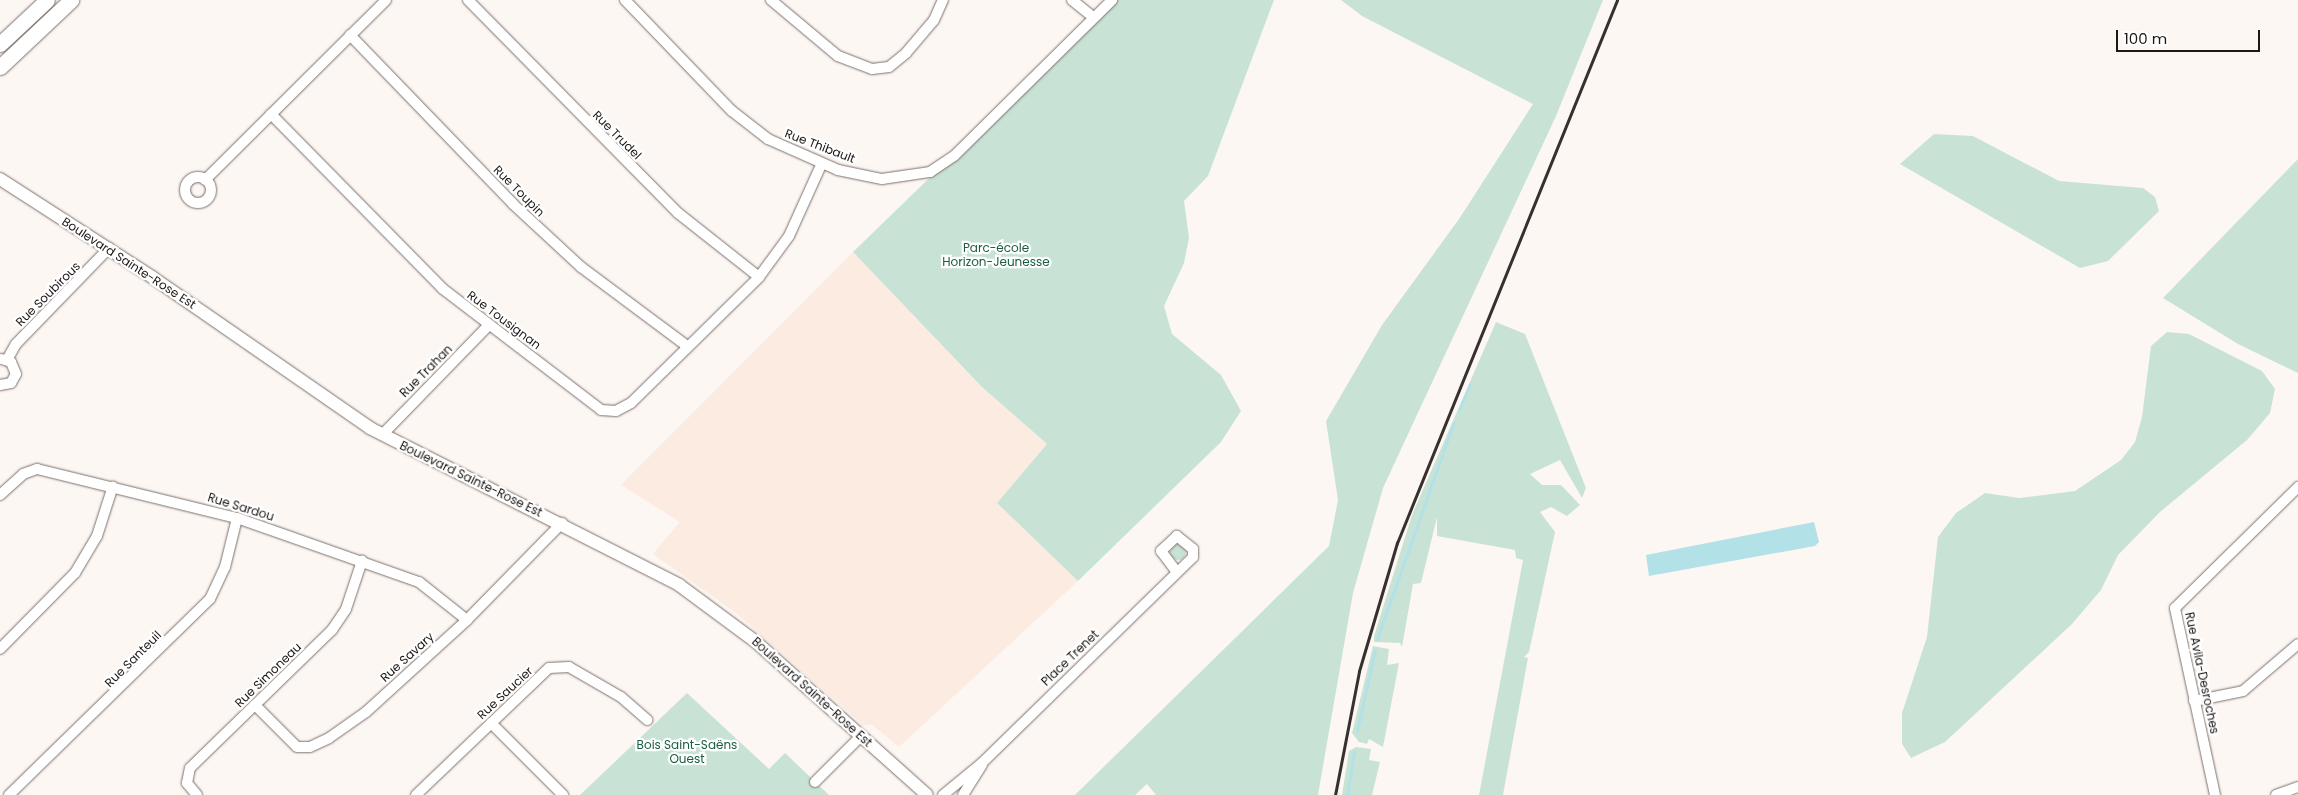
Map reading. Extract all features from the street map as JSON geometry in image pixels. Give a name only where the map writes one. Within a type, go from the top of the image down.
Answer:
[{"type":"main road","points":[[0,44],[47,0]]},
{"type":"main road","points":[[0,67],[71,0]]},
{"type":"street","points":[[205,180],[386,0]]},
{"type":"street","name":"Rue Trudel","points":[[468,0],[678,213],[759,277]]},
{"type":"street","points":[[776,1],[838,56],[872,69],[889,67],[906,53],[934,20],[944,0]]},
{"type":"street","points":[[1072,0],[1094,18]]},
{"type":"street","name":"Rue Thibault","points":[[627,1],[732,111],[768,139],[822,163],[882,180],[930,172],[954,156],[1112,0]]},
{"type":"street","name":"Rue Toupin","points":[[350,35],[526,217],[581,267],[687,346]]},
{"type":"street","name":"Rue Tousignan","points":[[271,114],[433,280],[601,410],[616,411],[631,403],[759,277],[789,236],[822,163]]},
{"type":"street","name":"Boulevard Sainte-Rose Est","points":[[0,178],[109,248],[382,435],[646,565],[709,606],[927,795]]},
{"type":"street","name":"Rue Soubirous","points":[[0,385],[15,376],[14,366],[3,360],[109,248]]},
{"type":"street","name":"Rue Trahan","points":[[382,435],[489,325]]},
{"type":"street","name":"Rue Sardou","points":[[0,495],[23,474],[36,469],[113,486],[238,518],[419,582],[467,620]]},
{"type":"street","points":[[0,649],[74,573],[98,536],[113,486]]},
{"type":"street","name":"Rue Avila-Desroches","points":[[2215,795],[2175,615],[2178,602],[2298,487]]},
{"type":"street","name":"Rue Santeuil","points":[[9,795],[210,599],[225,567],[238,518]]},
{"type":"street","name":"Rue Savary","points":[[255,706],[298,747],[310,747],[366,712],[467,620],[562,522]]},
{"type":"street","name":"Rue Simoneau","points":[[197,795],[187,783],[190,768],[332,630],[346,609],[362,561]]},
{"type":"street","name":"Place Trenet","points":[[943,795],[982,763],[1177,572]]},
{"type":"street","points":[[2194,702],[2244,692],[2298,644]]},
{"type":"street","name":"Rue Saucier","points":[[416,795],[550,668],[559,666],[620,697],[647,720]]},
{"type":"street","points":[[491,723],[563,795]]},
{"type":"street","points":[[815,782],[861,736]]},
{"type":"street","name":"Place Trenet","points":[[963,795],[982,763]]},
{"type":"street","points":[[2276,795],[2298,787]]},
{"type":"shaded area","points":[[853,252],[982,387],[1047,444],[997,503],[1078,581],[899,747],[872,725],[863,725],[736,613],[653,554],[680,522],[621,485]]},
{"type":"green space","name":"Parc-école Horizon-Jeunesse","points":[[1113,0],[1274,0],[1208,176],[1184,201],[1189,238],[1184,263],[1164,306],[1172,334],[1221,375],[1241,411],[1221,442],[1078,581],[997,503],[1047,444],[982,387],[853,252]]},
{"type":"green space","points":[[1341,0],[1603,0],[1556,116],[1383,488],[1353,593],[1318,795],[1156,795],[1147,784],[1135,795],[1075,795],[1329,546],[1338,500],[1326,421],[1382,325],[1459,219],[1533,104],[1362,16]]},
{"type":"green space","points":[[1934,134],[1973,136],[2059,181],[2143,188],[2155,197],[2159,211],[2108,261],[2080,268],[1900,164]]},
{"type":"green space","points":[[2298,159],[2298,373],[2238,344],[2163,298]]},
{"type":"green space","points":[[1496,322],[1525,334],[1586,488],[1582,498],[1560,460],[1530,474],[1542,485],[1561,485],[1580,505],[1567,516],[1551,507],[1540,512],[1555,532],[1529,652],[1524,657],[1528,658],[1503,795],[1479,795],[1523,560],[1516,558],[1515,550],[1437,536],[1437,517],[1421,583],[1413,584],[1402,647],[1400,643],[1374,642],[1374,636],[1412,515]]},
{"type":"green space","points":[[2167,332],[2189,334],[2262,371],[2275,389],[2270,413],[2247,440],[2160,512],[2118,555],[2101,590],[2072,624],[1945,742],[1911,758],[1902,744],[1902,713],[1927,637],[1938,537],[1956,513],[1985,493],[2019,498],[2075,491],[2121,460],[2135,442],[2142,417],[2151,346]]},
{"type":"green space","points":[[1178,544],[1184,546],[1186,552],[1184,558],[1178,560],[1172,558],[1170,552],[1172,546]]},
{"type":"green space","points":[[1373,646],[1389,649],[1387,665],[1399,663],[1383,747],[1369,739],[1367,744],[1359,742],[1352,733]]},
{"type":"green space","name":"Bois Saint-Saëns Ouest","points":[[687,693],[769,769],[785,753],[829,795],[580,795]]},
{"type":"green space","points":[[1356,747],[1371,749],[1369,760],[1380,762],[1372,795],[1342,795],[1349,751]]},
{"type":"water","points":[[1814,522],[1819,542],[1815,546],[1649,576],[1646,555]]},
{"type":"waterway","points":[[1459,410],[1470,384]]},
{"type":"waterway","points":[[1377,639],[1454,422]]},
{"type":"waterway","points":[[1357,731],[1375,650]]},
{"type":"waterway","points":[[1347,795],[1354,752]]},
{"type":"railway","points":[[1335,795],[1359,671],[1397,543],[1617,0]]}]
